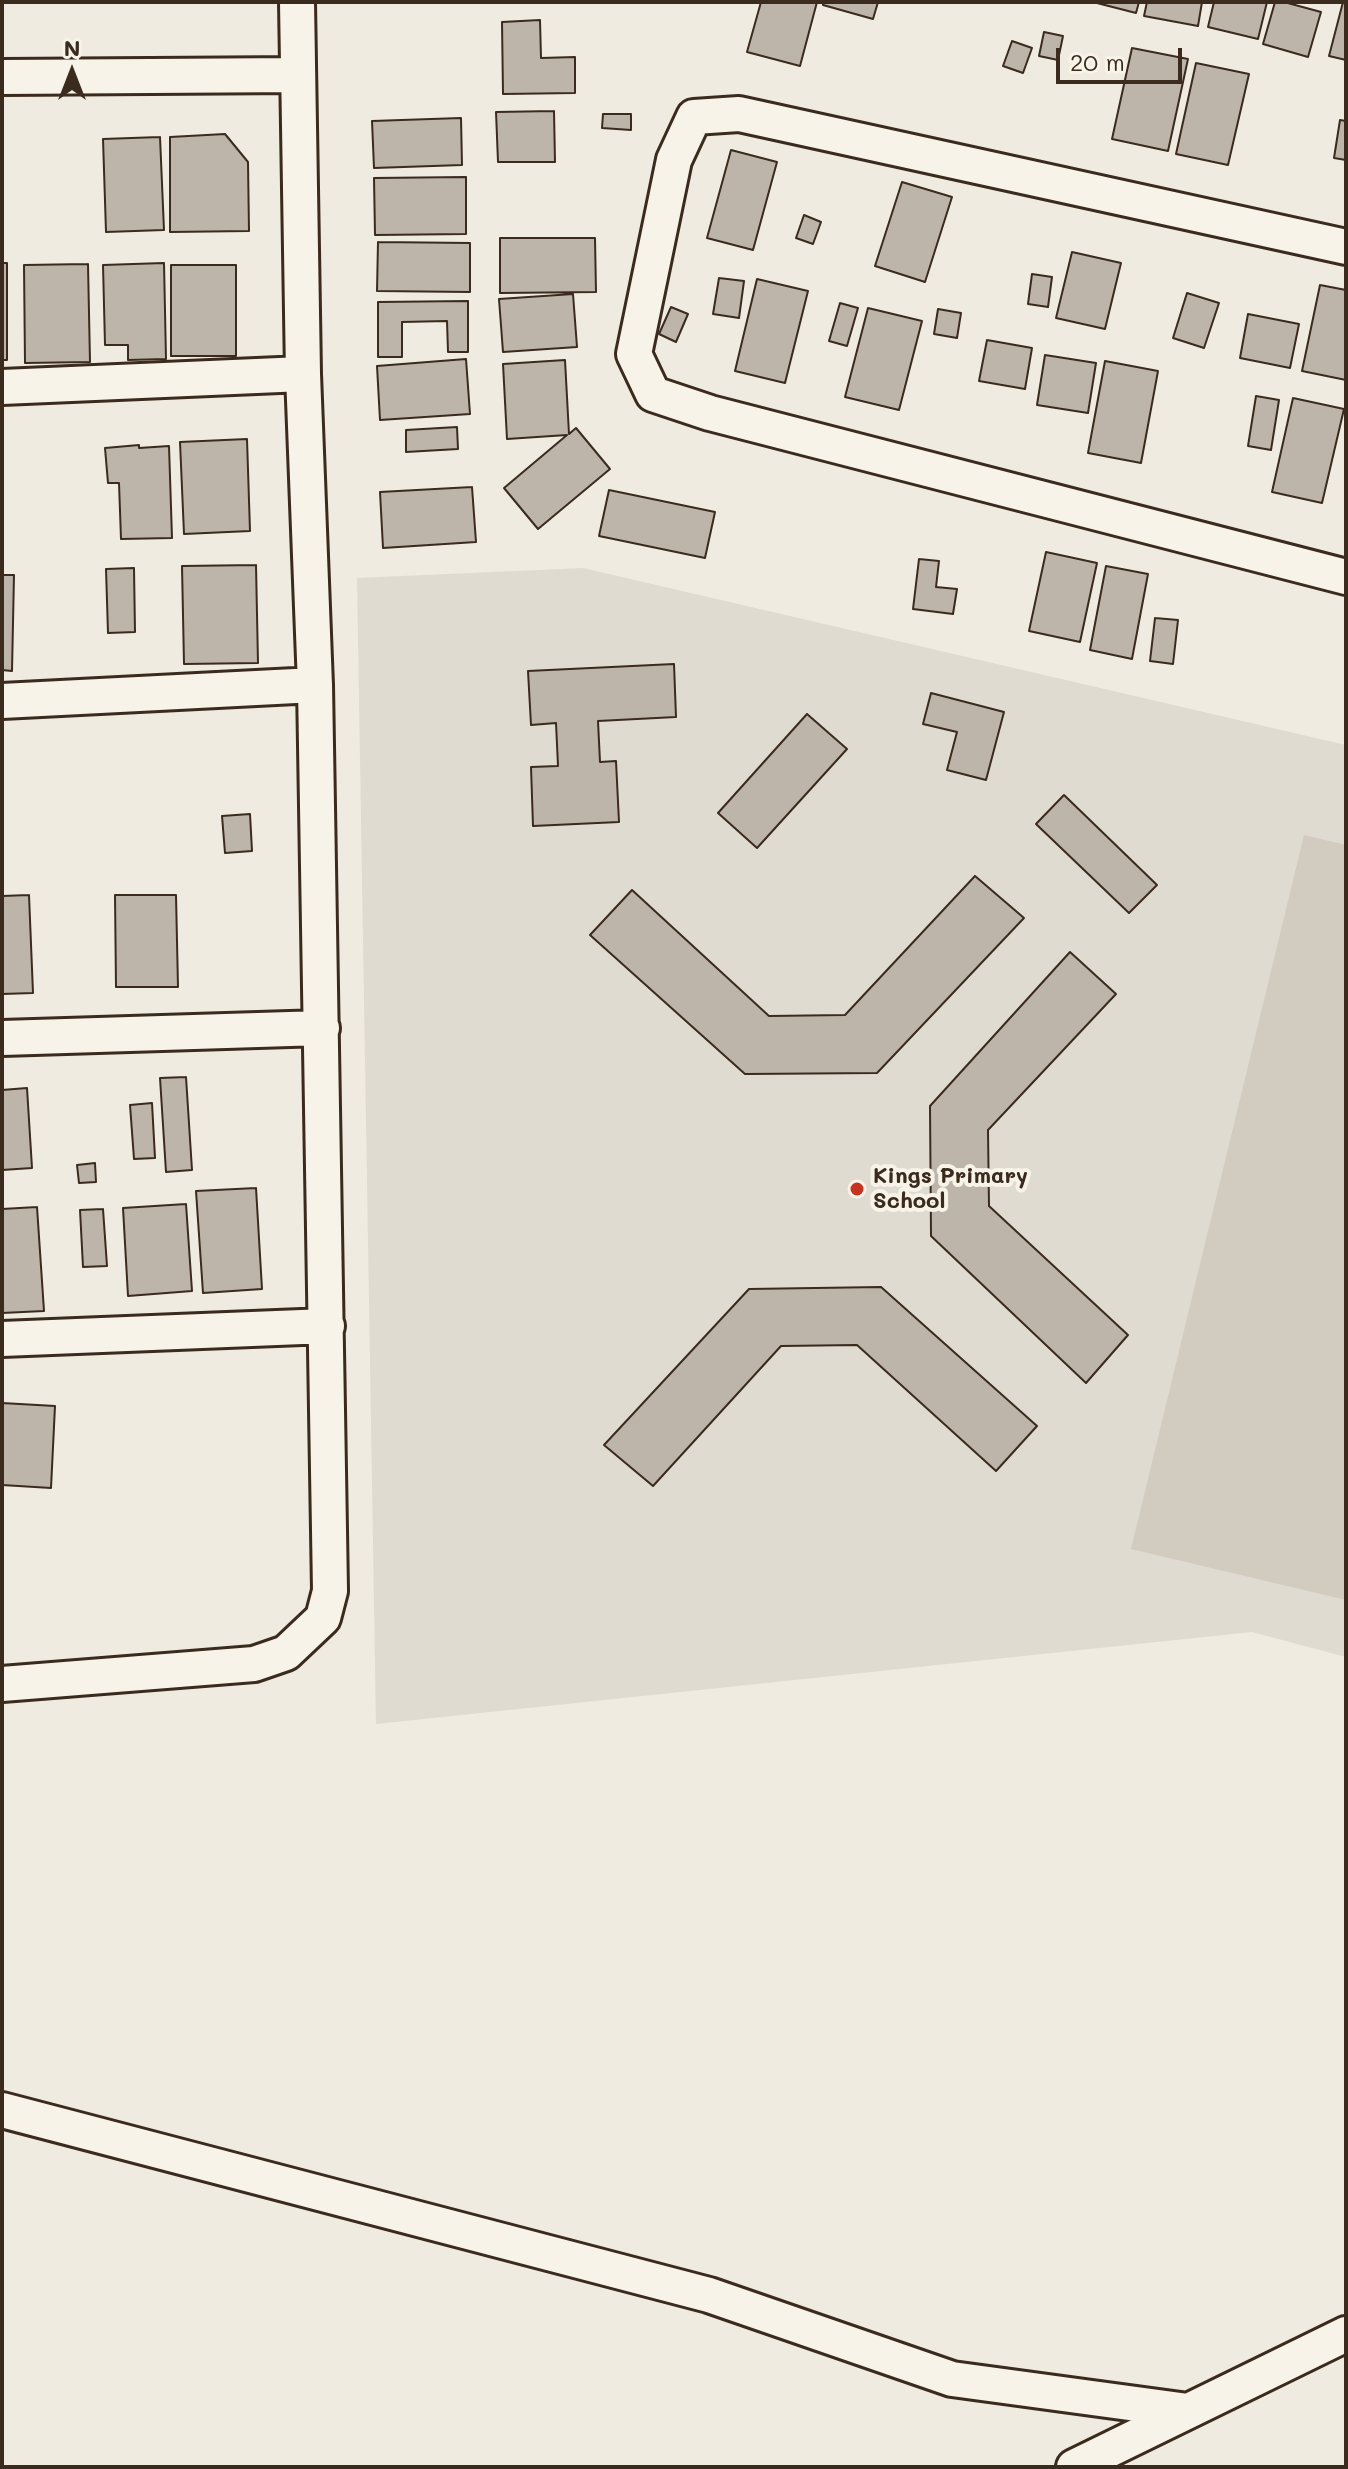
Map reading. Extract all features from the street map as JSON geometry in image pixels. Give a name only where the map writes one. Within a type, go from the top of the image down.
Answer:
[{"type":"street","points":[[2,1684],[254,1664],[286,1653],[323,1618],[330,1591],[315,685],[303,374],[297,2]]},
{"type":"street","points":[[2,77],[298,75]]},
{"type":"street","points":[[1346,247],[739,114],[694,117],[674,160],[634,354],[653,394],[710,413],[1346,577]]},
{"type":"street","points":[[2,387],[303,374]]},
{"type":"street","points":[[2,701],[315,685]]},
{"type":"street","points":[[2,1038],[322,1028]]},
{"type":"street","points":[[2,1339],[327,1326]]},
{"type":"street","points":[[2,2110],[709,2295],[952,2379],[1188,2411]]},
{"type":"street","points":[[1074,2467],[1346,2334]]},
{"type":"shaded area","name":"Kings Primary School","points":[[583,568],[1346,745],[1346,1657],[1252,1632],[376,1724],[357,578]]},
{"type":"shaded area","points":[[1304,835],[1346,845],[1346,1600],[1131,1549]]},
{"type":"building","points":[[761,2],[817,2],[800,66],[747,52]]},
{"type":"building","points":[[823,2],[878,2],[873,19],[823,5]]},
{"type":"building","points":[[1093,2],[1139,2],[1136,13]]},
{"type":"building","points":[[1147,2],[1202,2],[1198,26],[1144,16]]},
{"type":"building","points":[[1214,2],[1267,2],[1258,39],[1208,27]]},
{"type":"building","points":[[1275,2],[1321,12],[1308,57],[1263,44]]},
{"type":"building","points":[[1343,2],[1346,2],[1346,60],[1329,56]]},
{"type":"building","points":[[540,20],[541,58],[575,57],[575,93],[503,94],[502,22]]},
{"type":"building","points":[[1044,32],[1063,36],[1058,60],[1039,56]]},
{"type":"building","points":[[1012,41],[1032,48],[1023,73],[1003,66]]},
{"type":"building","points":[[1132,48],[1188,59],[1168,151],[1112,139]]},
{"type":"building","points":[[1196,63],[1249,74],[1228,165],[1176,154]]},
{"type":"building","points":[[554,111],[555,162],[498,162],[496,112]]},
{"type":"building","points":[[603,114],[631,114],[631,130],[602,128]]},
{"type":"building","points":[[461,118],[462,165],[374,168],[372,121]]},
{"type":"building","points":[[1340,120],[1346,121],[1346,160],[1334,158]]},
{"type":"building","points":[[225,134],[248,162],[249,231],[170,232],[170,137]]},
{"type":"building","points":[[160,137],[164,230],[106,232],[103,139]]},
{"type":"building","points":[[731,150],[777,162],[753,250],[707,238]]},
{"type":"building","points":[[466,177],[466,234],[375,235],[374,178]]},
{"type":"building","points":[[902,182],[952,197],[925,282],[875,266]]},
{"type":"building","points":[[804,215],[821,222],[813,244],[796,238]]},
{"type":"building","points":[[500,238],[595,238],[596,292],[500,293]]},
{"type":"building","points":[[378,242],[470,243],[470,292],[377,291]]},
{"type":"building","points":[[1072,252],[1121,263],[1105,329],[1056,318]]},
{"type":"building","points":[[2,263],[7,263],[7,360],[2,360]]},
{"type":"building","points":[[164,263],[166,359],[128,360],[128,345],[105,345],[103,265]]},
{"type":"building","points":[[88,264],[90,362],[25,363],[24,265]]},
{"type":"building","points":[[171,265],[236,265],[236,356],[171,356]]},
{"type":"building","points":[[1032,274],[1052,277],[1048,307],[1028,304]]},
{"type":"building","points":[[719,278],[744,281],[739,318],[713,314]]},
{"type":"building","points":[[757,279],[808,291],[785,383],[735,371]]},
{"type":"building","points":[[1320,285],[1346,290],[1346,380],[1302,371]]},
{"type":"building","points":[[1187,293],[1219,303],[1204,348],[1173,338]]},
{"type":"building","points":[[573,294],[577,347],[503,352],[499,299]]},
{"type":"building","points":[[468,301],[468,352],[448,352],[447,321],[402,322],[402,357],[378,357],[378,302]]},
{"type":"building","points":[[840,303],[858,308],[847,346],[829,341]]},
{"type":"building","points":[[671,307],[688,314],[676,342],[659,334]]},
{"type":"building","points":[[868,308],[922,321],[899,410],[845,397]]},
{"type":"building","points":[[938,309],[961,313],[957,338],[934,334]]},
{"type":"building","points":[[1248,314],[1299,324],[1290,368],[1240,358]]},
{"type":"building","points":[[987,340],[1032,348],[1025,389],[979,381]]},
{"type":"building","points":[[1045,355],[1096,363],[1088,413],[1037,405]]},
{"type":"building","points":[[466,359],[470,414],[380,420],[377,366]]},
{"type":"building","points":[[565,360],[569,434],[576,428],[610,469],[538,529],[504,488],[567,435],[507,439],[503,364]]},
{"type":"building","points":[[1105,361],[1158,371],[1141,463],[1088,453]]},
{"type":"building","points":[[1256,396],[1279,400],[1271,450],[1248,446]]},
{"type":"building","points":[[1293,398],[1344,409],[1322,503],[1272,492]]},
{"type":"building","points":[[457,427],[458,449],[406,452],[406,430]]},
{"type":"building","points":[[247,439],[250,531],[184,534],[180,442]]},
{"type":"building","points":[[139,445],[139,448],[169,446],[172,538],[121,539],[119,483],[108,483],[105,448]]},
{"type":"building","points":[[472,487],[476,542],[383,548],[380,492]]},
{"type":"building","points":[[609,490],[715,512],[705,558],[599,536]]},
{"type":"building","points":[[1046,552],[1097,563],[1080,642],[1029,631]]},
{"type":"building","points":[[919,559],[939,561],[936,587],[957,589],[953,614],[913,609]]},
{"type":"building","points":[[256,565],[258,663],[184,664],[182,566]]},
{"type":"building","points":[[1106,566],[1148,574],[1132,659],[1090,650]]},
{"type":"building","points":[[134,568],[135,632],[108,633],[106,569]]},
{"type":"building","points":[[2,575],[14,575],[12,671],[2,670]]},
{"type":"building","points":[[1155,618],[1178,620],[1173,664],[1150,661]]},
{"type":"building","points":[[674,664],[676,717],[598,721],[600,762],[616,761],[619,822],[533,826],[531,767],[558,766],[556,723],[531,725],[528,671]]},
{"type":"building","points":[[931,693],[1004,712],[986,780],[947,770],[957,732],[923,724]]},
{"type":"building","points":[[807,714],[847,749],[757,848],[718,813]]},
{"type":"building","points":[[1064,795],[1157,885],[1129,913],[1036,824]]},
{"type":"building","points":[[250,814],[252,851],[225,853],[222,816]]},
{"type":"building","points":[[975,876],[1024,918],[877,1073],[745,1074],[590,935],[632,890],[769,1016],[845,1015]]},
{"type":"building","points":[[29,895],[33,993],[2,994],[2,896]]},
{"type":"building","points":[[115,895],[176,895],[178,987],[116,987]]},
{"type":"building","points":[[1070,952],[1116,994],[988,1130],[989,1206],[1128,1335],[1086,1383],[931,1236],[930,1106]]},
{"type":"building","points":[[186,1077],[192,1170],[166,1172],[160,1078]]},
{"type":"building","points":[[27,1088],[32,1168],[2,1170],[2,1090]]},
{"type":"building","points":[[152,1103],[155,1158],[134,1159],[130,1105]]},
{"type":"building","points":[[95,1163],[96,1182],[79,1183],[77,1165]]},
{"type":"building","points":[[256,1188],[262,1289],[203,1293],[196,1191]]},
{"type":"building","points":[[186,1204],[192,1291],[128,1296],[123,1208]]},
{"type":"building","points":[[37,1207],[44,1311],[2,1313],[2,1209]]},
{"type":"building","points":[[103,1209],[107,1266],[83,1267],[80,1210]]},
{"type":"building","points":[[881,1287],[1037,1426],[996,1471],[857,1345],[781,1346],[653,1486],[604,1445],[749,1289]]},
{"type":"building","points":[[2,1403],[55,1406],[51,1488],[2,1485]]},
{"type":"place","name":"Kings Primary School","points":[[857,1189]]}]
